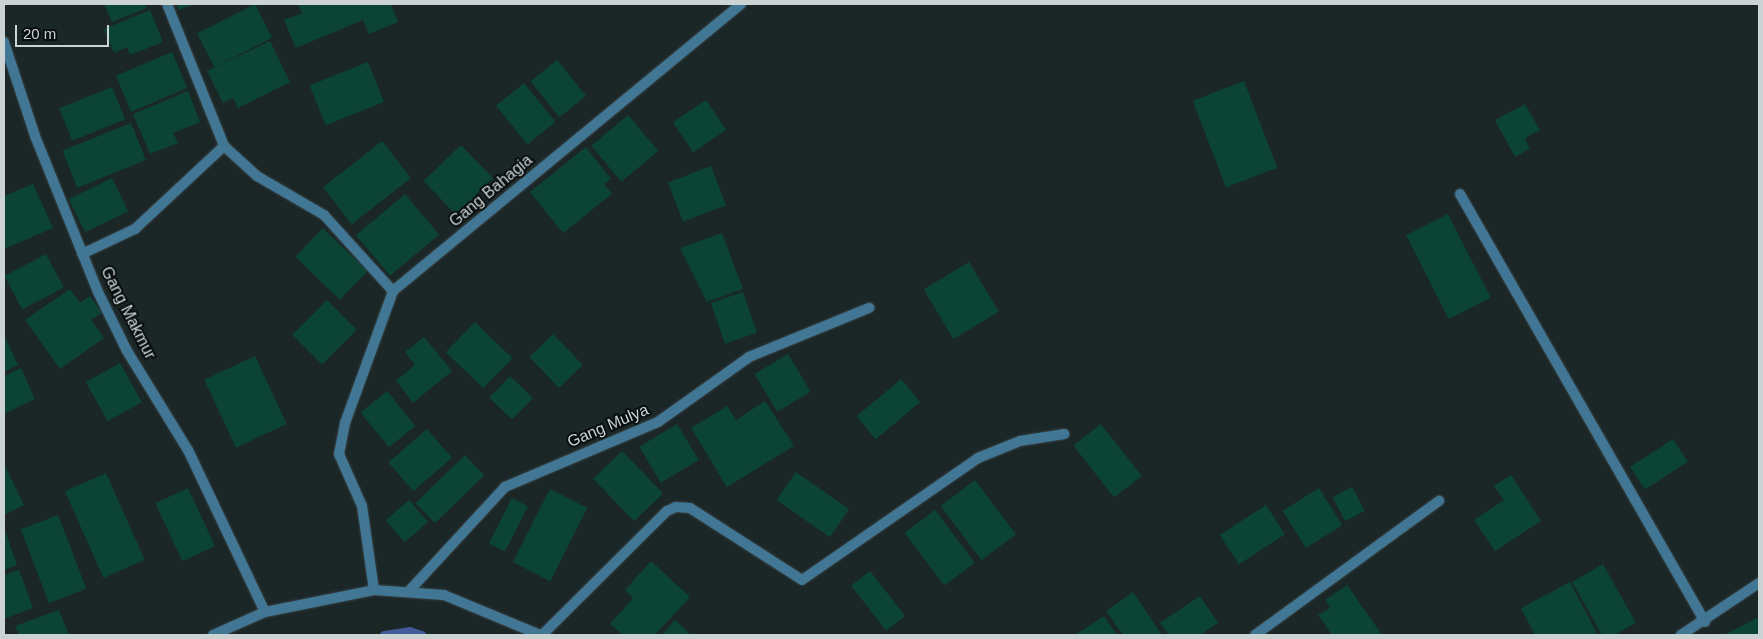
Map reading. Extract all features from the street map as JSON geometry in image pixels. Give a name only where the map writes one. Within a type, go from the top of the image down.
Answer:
[{"type":"street","points":[[167,4],[224,146],[257,176],[324,215],[393,291],[345,424],[339,454],[362,506],[374,590]]},
{"type":"street","name":"Gang Bahagia","points":[[393,291],[741,4]]},
{"type":"street","name":"Gang Makmur","points":[[4,42],[35,136],[82,254],[127,351],[165,405],[210,490],[265,612]]},
{"type":"street","points":[[82,254],[135,229],[224,146]]},
{"type":"street","points":[[1460,194],[1704,622]]},
{"type":"street","name":"Gang Mulya","points":[[410,590],[505,487],[658,422],[749,357],[868,308]]},
{"type":"street","points":[[213,635],[265,612],[374,590],[410,590],[444,595],[541,635],[667,511],[676,507],[690,508],[802,580],[978,458],[1020,441],[1064,434]]},
{"type":"street","points":[[1256,635],[1439,501]]},
{"type":"street","points":[[1681,635],[1704,622],[1759,584]]},
{"type":"building","points":[[104,4],[145,4],[147,8],[112,22]]},
{"type":"building","points":[[176,4],[194,4],[179,10]]},
{"type":"building","points":[[255,4],[272,38],[214,67],[197,34]]},
{"type":"building","points":[[298,4],[391,4],[398,22],[369,34],[363,20],[296,48],[284,20],[302,13]]},
{"type":"building","points":[[150,10],[163,42],[130,55],[127,47],[114,53],[104,29]]},
{"type":"building","points":[[270,41],[290,82],[238,108],[233,98],[223,103],[207,71]]},
{"type":"building","points":[[172,52],[187,88],[131,112],[116,76]]},
{"type":"building","points":[[557,60],[586,96],[560,117],[531,81]]},
{"type":"building","points":[[368,62],[384,102],[326,125],[310,86]]},
{"type":"building","points":[[1244,81],[1277,168],[1226,188],[1193,101]]},
{"type":"building","points":[[524,83],[555,122],[527,145],[496,106]]},
{"type":"building","points":[[112,87],[125,119],[72,141],[59,108]]},
{"type":"building","points":[[188,91],[200,122],[173,133],[178,143],[150,154],[133,114]]},
{"type":"building","points":[[706,100],[726,130],[693,152],[673,122]]},
{"type":"building","points":[[1525,104],[1540,130],[1525,138],[1530,148],[1515,157],[1495,120]]},
{"type":"building","points":[[628,115],[658,151],[621,182],[591,146]]},
{"type":"building","points":[[131,123],[146,160],[77,188],[62,151]]},
{"type":"building","points":[[382,141],[411,178],[352,224],[323,187]]},
{"type":"building","points":[[461,145],[493,178],[456,214],[424,181]]},
{"type":"building","points":[[586,147],[611,179],[604,184],[612,194],[563,233],[530,192]]},
{"type":"building","points":[[711,166],[726,205],[683,222],[668,182]]},
{"type":"building","points":[[112,178],[128,211],[85,232],[69,199]]},
{"type":"building","points":[[33,184],[53,228],[4,249],[4,196]]},
{"type":"building","points":[[405,194],[439,235],[390,276],[356,235]]},
{"type":"building","points":[[1448,214],[1491,298],[1449,319],[1406,235]]},
{"type":"building","points":[[323,228],[368,271],[340,300],[295,257]]},
{"type":"building","points":[[722,233],[743,289],[707,302],[680,248]]},
{"type":"building","points":[[46,254],[64,288],[22,310],[5,276]]},
{"type":"building","points":[[969,262],[999,312],[953,339],[924,289]]},
{"type":"building","points":[[70,289],[80,303],[90,296],[102,313],[91,320],[104,338],[60,369],[25,320]]},
{"type":"building","points":[[743,292],[757,333],[725,344],[711,303]]},
{"type":"building","points":[[327,300],[357,330],[322,364],[292,335]]},
{"type":"building","points":[[475,322],[512,358],[483,388],[446,352]]},
{"type":"building","points":[[553,334],[583,365],[559,388],[529,357]]},
{"type":"building","points":[[4,335],[18,365],[4,372]]},
{"type":"building","points":[[424,337],[452,371],[413,403],[396,381],[415,365],[405,352]]},
{"type":"building","points":[[788,354],[811,392],[777,412],[755,374]]},
{"type":"building","points":[[255,356],[287,424],[236,448],[204,380]]},
{"type":"building","points":[[120,363],[142,402],[108,421],[86,382]]},
{"type":"building","points":[[21,368],[35,399],[4,414],[4,376]]},
{"type":"building","points":[[510,376],[533,398],[512,420],[489,398]]},
{"type":"building","points":[[901,379],[920,402],[876,439],[857,416]]},
{"type":"building","points":[[387,391],[415,426],[389,447],[361,412]]},
{"type":"building","points":[[765,401],[794,446],[727,487],[691,428],[727,406],[736,420]]},
{"type":"building","points":[[677,424],[699,460],[661,483],[639,447]]},
{"type":"building","points":[[1101,424],[1142,476],[1114,498],[1073,446]]},
{"type":"building","points":[[427,429],[452,458],[413,491],[389,462]]},
{"type":"building","points":[[1673,439],[1688,462],[1645,489],[1630,467]]},
{"type":"building","points":[[622,451],[663,493],[634,521],[593,479]]},
{"type":"building","points":[[465,455],[484,475],[435,523],[415,503]]},
{"type":"building","points":[[4,464],[24,505],[4,515]]},
{"type":"building","points":[[796,472],[849,509],[830,537],[776,500]]},
{"type":"building","points":[[106,473],[145,560],[104,578],[65,491]]},
{"type":"building","points":[[1511,475],[1541,521],[1495,551],[1474,520],[1504,500],[1494,486]]},
{"type":"building","points":[[975,480],[1016,534],[982,560],[941,506]]},
{"type":"building","points":[[1352,487],[1365,511],[1345,521],[1333,497]]},
{"type":"building","points":[[188,488],[215,546],[182,561],[155,503]]},
{"type":"building","points":[[1319,488],[1342,525],[1306,548],[1283,511]]},
{"type":"building","points":[[550,489],[587,508],[550,581],[513,562]]},
{"type":"building","points":[[512,498],[528,506],[505,552],[489,543]]},
{"type":"building","points":[[409,500],[428,522],[405,542],[386,520]]},
{"type":"building","points":[[1266,505],[1285,534],[1239,564],[1220,535]]},
{"type":"building","points":[[935,510],[975,563],[944,586],[905,533]]},
{"type":"building","points":[[58,515],[86,589],[49,603],[21,529]]},
{"type":"building","points":[[4,528],[17,565],[4,570]]},
{"type":"building","points":[[651,561],[690,597],[655,635],[623,635],[610,624],[633,598],[625,590]]},
{"type":"building","points":[[1603,564],[1636,623],[1614,635],[1602,635],[1572,582]]},
{"type":"building","points":[[19,570],[33,608],[4,619],[4,575]]},
{"type":"building","points":[[870,571],[905,616],[886,631],[851,586]]},
{"type":"building","points":[[1570,582],[1598,635],[1535,635],[1521,608]]},
{"type":"building","points":[[1347,585],[1382,635],[1332,635],[1318,615],[1330,608],[1325,600]]},
{"type":"building","points":[[1133,592],[1162,635],[1123,635],[1106,611]]},
{"type":"building","points":[[1200,596],[1218,623],[1200,635],[1169,635],[1160,623]]},
{"type":"building","points":[[59,610],[69,635],[19,635],[15,626]]},
{"type":"building","points":[[1104,616],[1117,635],[1075,635]]},
{"type":"building","points":[[1759,617],[1759,635],[1724,635]]},
{"type":"building","points":[[675,620],[691,635],[662,635]]},
{"type":"waterway","points":[[384,635],[409,631],[421,635]]}]
